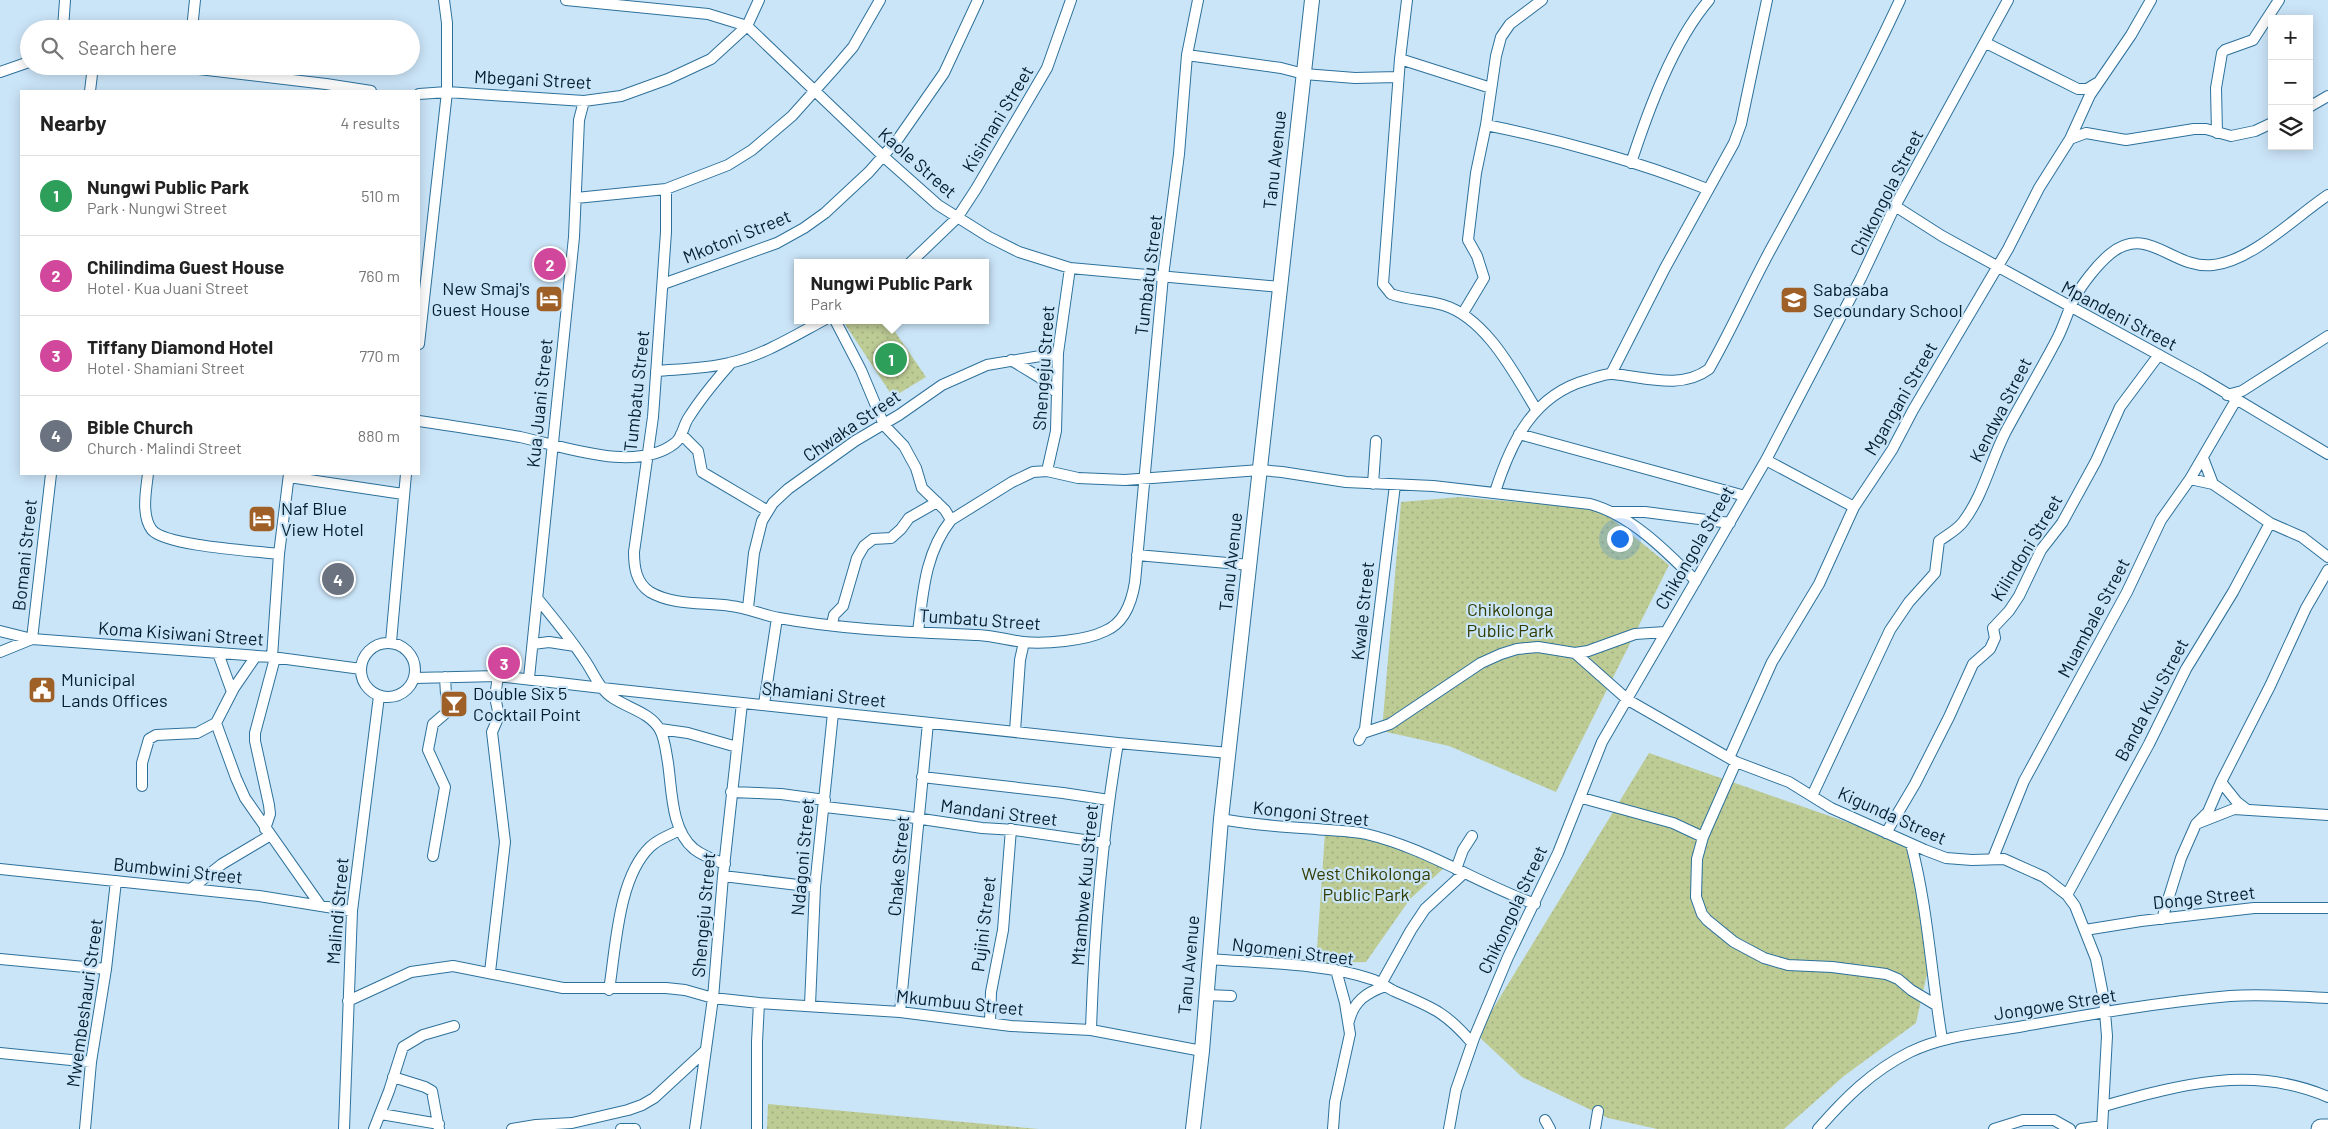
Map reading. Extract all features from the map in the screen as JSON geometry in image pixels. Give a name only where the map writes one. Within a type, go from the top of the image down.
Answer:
[{"type":"highway","points":[[2322,1129],[2328,1128]]},
{"type":"street","points":[[193,20],[195,0]]},
{"type":"street","points":[[420,326],[423,273],[447,92],[447,23],[444,0]]},
{"type":"street","name":"Kaole Street","points":[[566,0],[708,14],[747,26],[884,157],[938,205],[957,218],[1019,252],[1070,268],[1280,287]]},
{"type":"street","name":"Mbegani Street","points":[[420,94],[447,92],[584,101],[621,96],[696,67],[711,59],[747,26],[759,0]]},
{"type":"street","points":[[576,198],[666,189],[728,165],[752,150],[792,116],[815,91],[852,47],[880,0]]},
{"type":"street","name":"Mkotoni Street","points":[[663,284],[765,248],[804,228],[825,213],[884,157],[944,73],[978,0]]},
{"type":"street","name":"Kisimani Street","points":[[914,259],[957,218],[1047,68],[1071,0]]},
{"type":"street","name":"Tumbatu Street","points":[[666,189],[663,284],[653,417],[634,552],[636,573],[641,585],[666,599],[748,608],[777,618],[880,631],[979,635],[1024,642],[1083,638],[1103,633],[1116,625],[1130,604],[1133,593],[1146,479],[1163,276],[1179,154],[1188,55],[1198,0]]},
{"type":"street","name":"Tanu Avenue","points":[[1193,1129],[1202,1051],[1221,819],[1312,0]]},
{"type":"street","points":[[1406,0],[1398,77],[1383,284],[1388,292],[1394,295],[1444,305],[1463,313],[1477,324],[1511,368],[1536,409]]},
{"type":"street","points":[[1463,313],[1484,278],[1477,256],[1468,240],[1476,173],[1501,37],[1510,24],[1542,0]]},
{"type":"street","points":[[1631,164],[1644,124],[1670,63],[1690,26],[1708,0]]},
{"type":"street","points":[[1611,374],[1707,189],[1734,143],[1741,124],[1767,0]]},
{"type":"street","points":[[1495,492],[1502,468],[1519,434],[1536,409],[1559,392],[1580,382],[1611,374],[1632,378],[1679,381],[1692,379],[1709,369],[1811,178],[1874,56],[1900,0]]},
{"type":"street","name":"Chikongola Street","points":[[1449,1129],[1456,1090],[1472,1043],[1508,957],[1535,904],[1582,798],[1590,768],[1602,742],[1766,460],[1861,278],[1895,206],[2008,0]]},
{"type":"street","name":"Mgangani Street","points":[[1936,1005],[1911,990],[1898,979],[1886,974],[1832,967],[1788,965],[1764,958],[1734,942],[1707,920],[1697,902],[1697,859],[1703,837],[1732,760],[1772,662],[1819,584],[1854,506],[1892,450],[2008,249],[2039,188],[2070,139],[2084,107],[2131,35],[2151,0]]},
{"type":"street","points":[[2217,133],[2216,88],[2222,53],[2225,50],[2253,40],[2279,0]]},
{"type":"street","points":[[63,1],[63,20]]},
{"type":"street","points":[[1986,43],[2015,55],[2078,89],[2087,88],[2099,82]]},
{"type":"street","points":[[1188,55],[1287,69],[1304,74],[1355,78],[1398,77]]},
{"type":"street","points":[[1400,59],[1449,73],[1491,88]]},
{"type":"street","points":[[0,72],[20,65]]},
{"type":"street","points":[[90,90],[92,75]]},
{"type":"street","points":[[241,75],[325,88],[355,90]]},
{"type":"street","points":[[2312,105],[2328,96]]},
{"type":"street","name":"Kua Juani Street","points":[[529,678],[574,238],[579,120],[584,101]]},
{"type":"street","points":[[2070,139],[2086,133],[2126,140],[2187,129],[2206,130],[2231,136],[2240,135],[2268,124]]},
{"type":"street","points":[[1486,125],[1524,132],[1707,189]]},
{"type":"street","name":"Kendwa Street","points":[[1812,796],[1890,630],[1908,602],[1935,573],[1939,541],[1962,524],[1980,493],[1991,461],[2058,337],[2075,298],[2092,274],[2109,255],[2118,248],[2129,244],[2148,243],[2187,262],[2202,265],[2221,264],[2233,260],[2251,250],[2328,195]]},
{"type":"street","name":"Mpandeni Street","points":[[1895,206],[1996,267],[2201,378],[2231,398],[2328,453]]},
{"type":"street","name":"Shengeju Street","points":[[1047,472],[1056,431],[1058,353],[1070,268]]},
{"type":"street","points":[[656,371],[702,368],[731,363],[762,352],[816,324]]},
{"type":"street","points":[[837,324],[862,370],[884,425],[904,446],[916,468],[922,488],[937,502],[951,520]]},
{"type":"street","points":[[2231,398],[2328,336]]},
{"type":"street","name":"Chwaka Street","points":[[748,608],[758,534],[768,511],[788,489],[855,441],[884,425],[942,385],[969,372],[1011,360],[1058,353]]},
{"type":"street","name":"Kilindoni Street","points":[[1886,832],[1915,784],[1973,664],[1990,648],[1995,638],[1993,628],[2009,611],[2019,596],[2041,550],[2062,523],[2096,461],[2120,407],[2158,356]]},
{"type":"street","points":[[1011,360],[1028,368],[1057,393]]},
{"type":"street","points":[[420,421],[482,430],[588,454],[647,456],[674,444],[681,434],[687,419],[731,363]]},
{"type":"street","name":"Muambale Street","points":[[1993,858],[2024,781],[2127,592],[2161,520],[2190,479],[2231,398]]},
{"type":"street","points":[[681,434],[698,451],[702,472],[768,511]]},
{"type":"street","points":[[1519,434],[1745,496]]},
{"type":"street","points":[[1373,484],[1376,441]]},
{"type":"street","points":[[2202,458],[2213,484]]},
{"type":"street","points":[[1766,460],[1854,506]]},
{"type":"street","points":[[918,632],[928,566],[940,535],[951,520],[1033,472],[1047,472],[1078,478],[1146,479],[1260,470],[1373,484],[1495,492],[1590,504],[1613,512],[1671,556],[1696,581]]},
{"type":"street","name":"Bomani Street","points":[[32,639],[51,475]]},
{"type":"street","points":[[148,475],[146,516],[152,530],[158,535],[191,543],[279,554]]},
{"type":"street","points":[[192,888],[267,832],[270,805],[255,733],[274,657],[279,554],[289,475],[403,494]]},
{"type":"street","points":[[391,642],[406,475]]},
{"type":"street","points":[[2190,479],[2213,484],[2270,523],[2302,537],[2328,557]]},
{"type":"street","name":"Kwale Street","points":[[1395,485],[1361,736],[1390,724],[1481,663],[1501,654],[1517,649],[1538,647],[1575,653]]},
{"type":"street","points":[[832,624],[834,615],[843,606],[857,558],[864,546],[874,539],[891,538],[909,518],[937,502]]},
{"type":"street","points":[[1613,512],[1644,512],[1730,523]]},
{"type":"street","name":"Banda Kuu Street","points":[[2067,895],[2149,744],[2186,668],[2233,592],[2270,523]]},
{"type":"street","points":[[1136,555],[1250,565]]},
{"type":"street","points":[[2162,919],[2181,858],[2196,824],[2208,812],[2306,608],[2328,570]]},
{"type":"street","points":[[537,598],[574,646],[602,688],[612,698],[653,721],[660,729],[664,741],[680,830],[686,841],[694,849],[704,856],[725,864]]},
{"type":"street","points":[[764,704],[777,618]]},
{"type":"street","name":"Koma Kisiwani Street","points":[[0,632],[32,639],[274,657],[361,669]]},
{"type":"street","points":[[1575,653],[1588,652],[1635,634],[1666,632]]},
{"type":"street","points":[[0,652],[32,639]]},
{"type":"street","points":[[391,642],[406,648],[415,662],[415,678],[407,691],[394,698],[379,696],[369,690],[363,681],[361,669],[365,655],[376,645],[391,642]]},
{"type":"street","points":[[533,644],[549,642],[574,646]]},
{"type":"street","points":[[1015,731],[1020,660],[1024,642]]},
{"type":"street","points":[[218,653],[232,692]]},
{"type":"street","name":"Kigunda Street","points":[[1575,653],[1628,700],[1732,760],[1789,782],[1831,808],[1911,844],[1946,858],[1972,860],[2004,859],[2044,877],[2067,895],[2075,906],[2096,959],[2105,1013],[2107,1036],[2102,1128]]},
{"type":"street","points":[[142,786],[142,763],[149,739],[156,735],[197,733],[216,723],[232,692],[256,656]]},
{"type":"street","points":[[490,972],[505,842],[504,819],[496,775],[492,732],[499,716],[495,697],[498,676]]},
{"type":"street","name":"Shamiani Street","points":[[415,678],[498,676],[529,678],[602,688],[834,713],[1229,753]]},
{"type":"street","points":[[433,856],[445,787],[428,750],[433,724],[447,712],[444,678]]},
{"type":"street","name":"Malindi Street","points":[[344,1129],[352,911],[379,696]]},
{"type":"street","name":"Shengeju Street","points":[[694,1129],[713,998],[731,792],[742,703]]},
{"type":"street","name":"Ndagoni Street","points":[[810,1005],[815,887],[834,713]]},
{"type":"street","name":"Chake Street","points":[[900,1012],[928,722]]},
{"type":"street","points":[[216,723],[245,798],[320,905]]},
{"type":"street","points":[[660,729],[688,733],[737,747]]},
{"type":"street","name":"Mtambwe Kuu Street","points":[[1091,1030],[1095,954],[1109,800],[1118,743]]},
{"type":"street","points":[[922,778],[1063,793],[1109,800]]},
{"type":"street","points":[[2221,782],[2237,802],[2246,809]]},
{"type":"street","name":"Mandani Street","points":[[731,792],[781,794],[825,804],[920,819],[1011,829],[1105,843]]},
{"type":"street","points":[[1582,798],[1673,823],[1703,837]]},
{"type":"street","points":[[2196,824],[2225,811],[2246,809],[2328,815]]},
{"type":"street","name":"Kongoni Street","points":[[1221,819],[1242,823],[1363,833],[1397,842],[1430,855],[1501,891],[1535,904]]},
{"type":"street","name":"Pujini Street","points":[[990,1024],[992,992],[1003,930],[1011,829]]},
{"type":"street","points":[[610,990],[624,900],[630,881],[649,847],[660,839],[680,830]]},
{"type":"street","points":[[1348,1025],[1357,1003],[1383,985],[1411,930],[1425,910],[1460,871],[1463,850],[1472,836]]},
{"type":"street","points":[[1911,844],[1923,892],[1936,1005],[1942,1039]]},
{"type":"street","name":"Bumbwini Street","points":[[0,869],[192,888],[352,911]]},
{"type":"street","points":[[723,876],[815,887]]},
{"type":"street","name":"Mwembeshauri Street","points":[[85,1129],[91,1062],[106,969],[116,881]]},
{"type":"street","name":"Donge Street","points":[[2085,930],[2254,908],[2328,908]]},
{"type":"street","points":[[0,959],[106,969]]},
{"type":"street","name":"Ngomeni Street","points":[[1209,959],[1336,970],[1372,979],[1429,1004],[1455,1023],[1472,1043]]},
{"type":"street","name":"Mkumbuu Street","points":[[348,1001],[410,972],[453,966],[563,988],[610,990],[666,988],[685,990],[713,998],[760,1003],[900,1012],[990,1024],[1091,1030],[1202,1051]]},
{"type":"street","points":[[1334,1129],[1339,1082],[1350,1034],[1345,1004],[1336,970]]},
{"type":"street","points":[[1206,995],[1232,996]]},
{"type":"street","name":"Jongowe Street","points":[[1818,1129],[1848,1095],[1870,1076],[1910,1052],[1942,1039],[2105,1013],[2231,996],[2275,995],[2328,998]]},
{"type":"street","points":[[757,1129],[757,1042],[760,1003]]},
{"type":"street","points":[[374,1129],[381,1114],[403,1046],[423,1035],[454,1026]]},
{"type":"street","points":[[512,1129],[536,1125],[572,1123],[642,1105],[654,1098],[706,1050]]},
{"type":"street","points":[[0,1053],[91,1062]]},
{"type":"street","points":[[381,1114],[439,1126],[432,1091],[393,1077]]},
{"type":"street","points":[[2104,1106],[2208,1080],[2253,1081],[2305,1087],[2328,1097]]},
{"type":"street","points":[[1595,1129],[1598,1111]]},
{"type":"street","points":[[1994,1129],[2023,1120],[2054,1120],[2070,1129]]},
{"type":"street","points":[[2081,1129],[2102,1128]]},
{"type":"street","points":[[621,1129],[635,1129]]},
{"type":"green space","points":[[845,324],[890,324],[926,377],[893,397]]},
{"type":"green space","name":"Chikolonga Public Park","points":[[1460,497],[1600,509],[1669,565],[1556,792],[1449,746],[1382,731],[1401,502]]},
{"type":"green space","points":[[1649,753],[1907,843],[1929,965],[1916,1023],[1844,1076],[1784,1129],[1657,1129],[1608,1118],[1522,1077],[1477,1035]]},
{"type":"green space","name":"West Chikolonga Public Park","points":[[1325,833],[1370,838],[1444,868],[1410,899],[1366,962],[1316,963]]},
{"type":"green space","points":[[768,1104],[1039,1129],[767,1129]]},
{"type":"place","name":"Chilindima Guest House","points":[[550,264]]},
{"type":"place","name":"New Smaj's Guest House","points":[[549,299]]},
{"type":"place","name":"Sabasaba Secoundary School","points":[[1794,300]]},
{"type":"place","name":"Nungwi Public Park","points":[[891,359]]},
{"type":"place","name":"Naf Blue View Hotel","points":[[262,519]]},
{"type":"place","name":"Bible Church","points":[[338,579]]},
{"type":"place","name":"Tiffany Diamond Hotel","points":[[504,663]]},
{"type":"place","name":"Municipal Lands Offices","points":[[42,690]]},
{"type":"place","name":"Double Six 5 Cocktail Point","points":[[454,704]]}]
